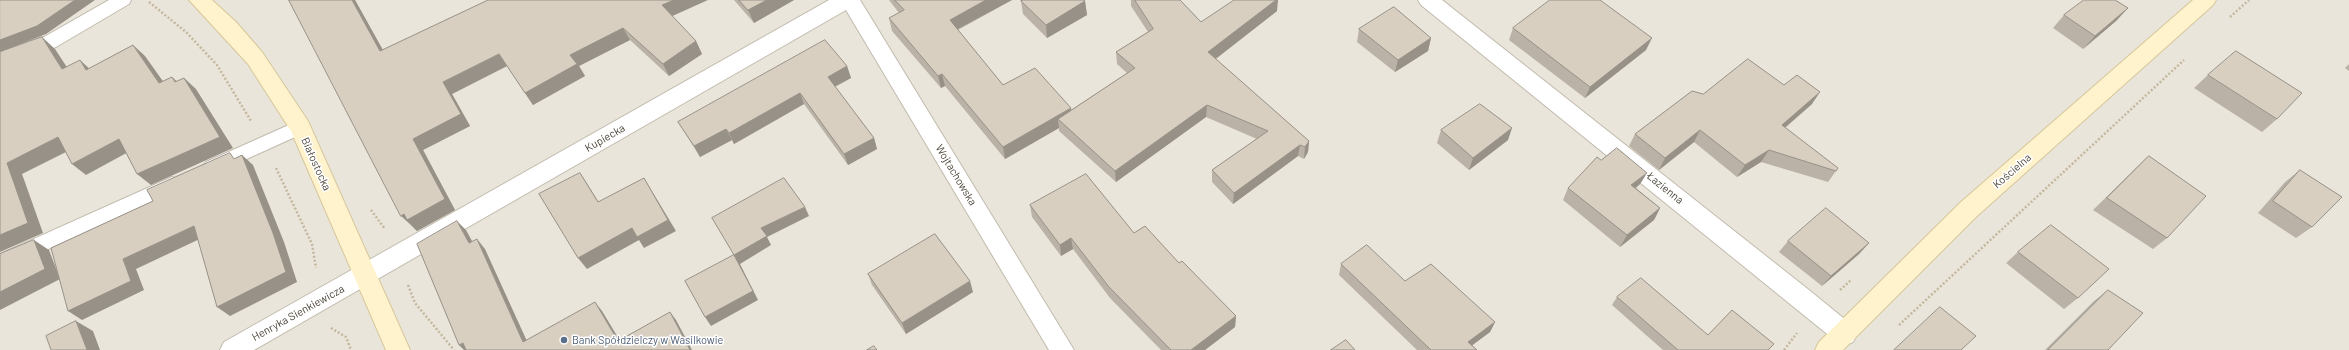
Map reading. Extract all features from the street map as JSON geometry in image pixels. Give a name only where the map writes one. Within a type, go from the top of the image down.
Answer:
[{"type":"street","name":"Białostocka","points":[[199,0],[229,28],[255,58],[300,127],[364,276],[398,350]]},
{"type":"street","name":"Kupiecka","points":[[364,276],[846,0]]},
{"type":"street","name":"Wojtachowska","points":[[850,0],[1062,350]]},
{"type":"street","name":"Łazienna","points":[[1428,0],[1795,292],[1844,334]]},
{"type":"street","name":"Kościelna","points":[[1827,350],[1969,209],[2206,0]]},
{"type":"street","name":"Henryka Sienkiewicza","points":[[232,350],[364,276]]},
{"type":"lane","points":[[0,60],[50,42],[123,0]]},
{"type":"lane","points":[[0,263],[300,127]]},
{"type":"path","points":[[147,0],[186,32],[218,64],[264,143],[312,244]]},
{"type":"shaded area","points":[[0,0],[2349,0],[2349,350],[0,350]]},
{"type":"building","points":[[0,0],[75,0],[37,26],[0,40]]},
{"type":"building","points":[[289,0],[352,0],[380,51],[488,0],[674,0],[662,5],[696,41],[663,64],[623,28],[570,55],[577,64],[525,93],[499,54],[443,82],[461,114],[413,139],[445,199],[407,220],[404,214],[401,216]]},
{"type":"building","points":[[739,0],[767,0],[748,10]]},
{"type":"building","points":[[895,0],[986,0],[950,20],[1003,85],[1035,68],[1071,108],[1003,147],[942,74],[938,76],[889,18],[904,10]]},
{"type":"building","points":[[1135,0],[1180,0],[1201,22],[1234,0],[1276,0],[1208,52],[1309,141],[1305,147],[1300,145],[1234,193],[1212,170],[1268,131],[1207,105],[1115,171],[1058,119],[1135,68],[1116,52],[1153,29]]},
{"type":"building","points":[[1550,0],[1600,0],[1652,38],[1590,87],[1513,28]]},
{"type":"building","points":[[2084,0],[2115,0],[2128,8],[2095,36],[2064,15]]},
{"type":"building","points":[[1021,1],[1085,1],[1046,25]]},
{"type":"building","points":[[1394,7],[1431,38],[1398,60],[1359,29]]},
{"type":"building","points":[[42,37],[62,69],[80,60],[86,70],[133,45],[159,83],[172,77],[175,82],[184,78],[220,137],[137,174],[119,139],[72,164],[58,137],[7,163],[28,223],[0,235],[0,52]]},
{"type":"building","points":[[825,40],[847,66],[828,77],[874,138],[844,154],[800,93],[729,133],[726,129],[694,146],[678,122]]},
{"type":"building","points":[[2236,51],[2302,93],[2277,119],[2208,75]]},
{"type":"building","points":[[1748,59],[1784,85],[1797,75],[1820,92],[1782,125],[1838,168],[1836,171],[1769,150],[1745,165],[1700,130],[1665,158],[1635,134],[1692,91],[1703,94]]},
{"type":"building","points":[[1480,104],[1512,128],[1473,158],[1441,130]]},
{"type":"building","points":[[1617,148],[1647,173],[1631,185],[1660,208],[1627,235],[1568,188],[1597,157],[1601,160]]},
{"type":"building","points":[[230,153],[234,159],[242,155],[273,233],[286,272],[217,307],[194,226],[123,259],[131,281],[68,311],[51,248],[153,201],[147,190]]},
{"type":"building","points":[[2149,156],[2206,196],[2167,238],[2107,198]]},
{"type":"building","points":[[2300,170],[2342,197],[2312,227],[2273,201]]},
{"type":"building","points":[[580,173],[598,202],[644,178],[668,220],[637,237],[632,228],[578,258],[539,194]]},
{"type":"building","points":[[1086,174],[1134,233],[1145,226],[1179,263],[1182,261],[1236,316],[1191,350],[1171,350],[1109,287],[1071,238],[1060,245],[1030,205]]},
{"type":"building","points":[[784,178],[805,207],[761,228],[767,236],[734,255],[712,218]]},
{"type":"building","points":[[1826,208],[1869,243],[1831,276],[1788,241]]},
{"type":"building","points":[[457,221],[469,243],[477,239],[523,342],[595,302],[618,341],[670,312],[690,350],[466,350],[463,343],[459,345],[417,244]]},
{"type":"building","points":[[2051,225],[2109,269],[2078,298],[2018,252]]},
{"type":"building","points":[[935,234],[970,281],[902,323],[868,274]]},
{"type":"building","points":[[34,240],[45,269],[0,292],[0,254]]},
{"type":"building","points":[[1367,245],[1405,281],[1431,264],[1495,322],[1468,342],[1477,350],[1431,350],[1341,264]]},
{"type":"building","points":[[734,255],[753,291],[705,317],[685,281]]},
{"type":"building","points":[[1641,278],[1708,335],[1732,310],[1774,344],[1768,350],[1678,350],[1617,297]]},
{"type":"building","points":[[2108,290],[2143,313],[2108,350],[2048,350]]},
{"type":"building","points":[[1940,307],[1976,336],[1961,350],[1894,350]]},
{"type":"building","points":[[76,321],[87,350],[51,350],[46,336]]},
{"type":"building","points":[[1346,340],[1355,350],[1331,350]]},
{"type":"building","points":[[874,346],[877,350],[867,350]]},
{"type":"place","name":"Bank Spółdzielczy w Wasilkowie","points":[[564,340]]}]
